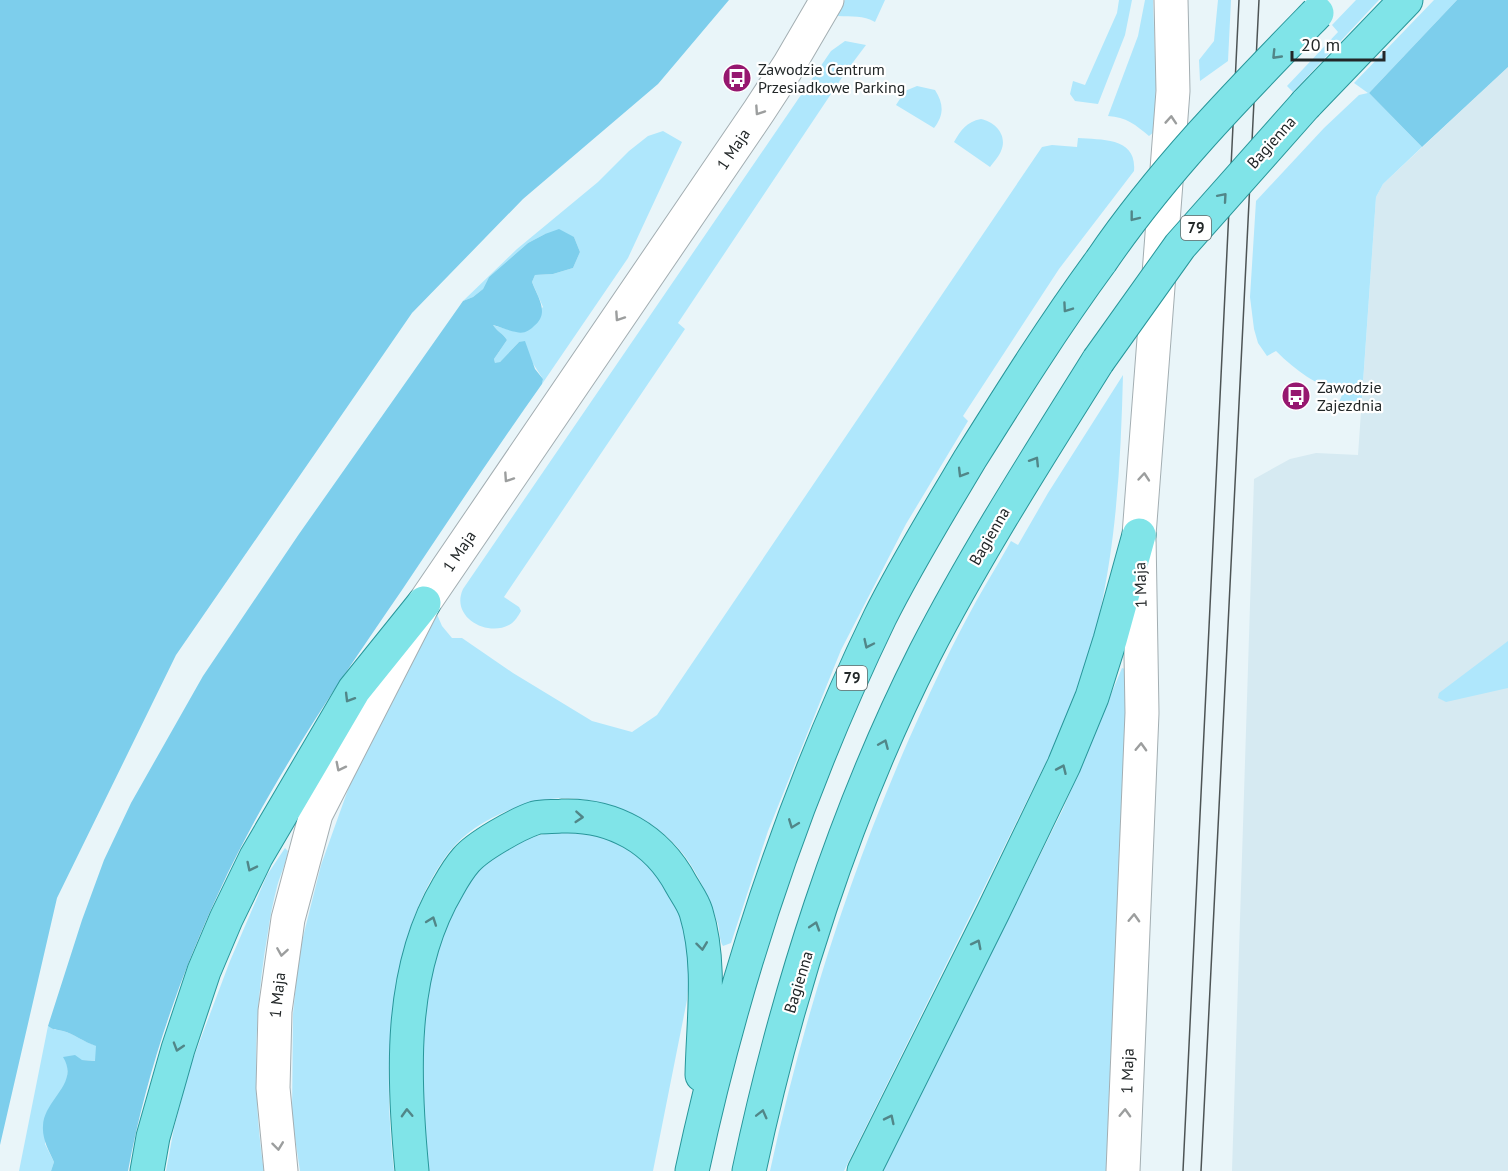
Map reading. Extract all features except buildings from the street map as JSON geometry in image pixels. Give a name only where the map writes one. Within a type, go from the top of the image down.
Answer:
[{"type":"main road","name":"Bagienna","points":[[749,1171],[775,1063],[807,951],[831,880],[877,759],[954,597],[1011,498],[1098,361],[1180,246],[1306,104],[1406,0]]},
{"type":"main road","name":"79","points":[[696,1155],[737,994],[795,818],[851,679],[925,534],[1020,379],[1143,204],[1215,120],[1324,6]]},
{"type":"main road","points":[[864,1171],[1064,765],[1092,697],[1139,535]]},
{"type":"main road","points":[[147,1171],[153,1137],[188,1015],[225,919],[256,857],[354,690],[424,603]]},
{"type":"main road","points":[[412,1171],[407,1124],[406,1056],[412,992],[420,955],[432,919],[447,888],[467,858],[503,833],[536,818],[579,816],[615,823],[624,828],[650,844],[674,871],[696,911],[703,946],[705,990],[696,1155]]},
{"type":"street","name":"1 Maja","points":[[281,1171],[272,1066],[279,977],[291,908],[316,814],[424,603],[759,111],[789,65],[826,0]]},
{"type":"street","name":"1 Maja","points":[[1123,1171],[1142,712],[1139,535],[1173,91],[1171,0]]},
{"type":"shaded area","points":[[0,0],[729,0],[658,84],[523,199],[412,313],[176,655],[57,898],[0,1145]]},
{"type":"shaded area","points":[[845,0],[885,0],[875,22],[862,17],[838,16],[838,11]]},
{"type":"shaded area","points":[[1119,0],[1132,0],[1125,35],[1098,104],[1075,101],[1070,94],[1073,81],[1085,85],[1117,13]]},
{"type":"shaded area","points":[[1145,0],[1153,0],[1156,85],[1154,132],[1149,136],[1130,122],[1108,116],[1138,36]]},
{"type":"shaded area","points":[[1218,0],[1231,0],[1228,61],[1200,81],[1199,60],[1214,41]]},
{"type":"shaded area","points":[[1356,0],[1379,0],[1293,92],[1287,86],[1338,32],[1332,25]]},
{"type":"shaded area","points":[[1434,0],[1457,0],[1369,93],[1422,147],[1383,184],[1376,197],[1361,411],[1337,407],[1342,395],[1307,376],[1276,351],[1267,356],[1258,343],[1250,297],[1256,201],[1324,128],[1359,95],[1368,93],[1354,83]]},
{"type":"shaded area","points":[[1457,0],[1508,0],[1508,67],[1422,147],[1369,93]]},
{"type":"shaded area","points":[[845,41],[866,45],[678,323],[685,329],[504,597],[519,607],[521,611],[511,624],[500,628],[481,626],[473,622],[462,608],[460,599],[463,589],[831,51]]},
{"type":"shaded area","points":[[1508,67],[1508,1171],[1232,1171],[1254,479],[1290,459],[1316,453],[1358,455],[1376,197],[1383,184]]},
{"type":"shaded area","points":[[917,86],[935,90],[940,100],[942,109],[940,119],[934,128],[896,105],[905,91]]},
{"type":"shaded area","points":[[981,119],[995,126],[1003,140],[1000,153],[990,167],[954,142],[964,127]]},
{"type":"shaded area","points":[[663,131],[682,142],[628,258],[542,384],[543,379],[519,342],[500,362],[495,364],[494,359],[507,340],[492,325],[517,332],[543,307],[532,282],[535,275],[553,274],[573,268],[580,252],[574,237],[545,234],[528,243],[489,277],[483,289],[463,301],[517,249],[598,182],[629,151],[648,136]]},
{"type":"shaded area","points":[[1078,138],[1107,140],[1124,146],[1130,152],[1134,171],[1059,269],[963,416],[968,421],[906,524],[841,650],[768,831],[731,943],[723,946],[708,897],[684,855],[660,831],[631,813],[599,802],[565,798],[532,803],[492,818],[476,827],[455,845],[444,859],[424,893],[399,969],[389,1051],[394,1171],[300,1171],[292,1118],[293,1014],[299,953],[321,865],[350,784],[436,612],[442,626],[452,638],[462,638],[513,673],[592,721],[632,732],[657,715],[1042,147],[1052,145],[1077,147]]},
{"type":"shaded area","points":[[559,229],[574,237],[580,252],[573,268],[553,274],[535,275],[532,282],[542,311],[539,321],[526,332],[521,333],[493,325],[507,340],[494,359],[495,363],[500,362],[519,342],[525,341],[535,369],[543,379],[542,384],[328,700],[281,775],[238,852],[204,925],[165,1028],[144,1099],[128,1171],[51,1171],[54,1162],[45,1140],[43,1126],[45,1116],[67,1075],[63,1057],[75,1055],[82,1060],[95,1061],[96,1046],[48,1026],[104,860],[131,803],[203,676],[299,534],[463,301],[483,289],[489,277],[528,243]]},
{"type":"shaded area","points":[[1123,375],[1117,496],[1105,586],[1095,633],[1052,750],[844,1171],[770,1171],[797,1061],[829,952],[866,844],[909,739],[958,635],[1011,541],[1018,545],[1048,493]]},
{"type":"shaded area","points":[[1508,641],[1508,688],[1446,702],[1438,698],[1439,693]]},
{"type":"shaded area","points":[[1122,668],[1125,669],[1127,676],[1106,1171],[883,1171],[1063,809]]},
{"type":"shaded area","points":[[571,830],[596,833],[616,841],[645,862],[667,890],[675,905],[689,948],[687,1000],[653,1171],[427,1171],[421,1115],[423,1045],[433,971],[443,934],[456,901],[473,874],[493,854],[511,844],[530,838]]},
{"type":"shaded area","points":[[285,848],[288,851],[277,887],[263,961],[257,1021],[256,1081],[264,1171],[166,1171],[174,1128],[190,1067],[230,961],[267,875]]},
{"type":"shaded area","points":[[48,1026],[97,1046],[96,1061],[82,1060],[68,1065],[67,1082],[47,1112],[45,1144],[54,1162],[51,1171],[19,1171]]},
{"type":"tram line","points":[[1183,1171],[1239,0]]},
{"type":"tram line","points":[[1201,1171],[1259,0]]},
{"type":"place","name":"Zawodzie Centrum Przesiadkowe Parking","points":[[737,78]]},
{"type":"place","name":"Zawodzie Zajezdnia","points":[[1296,396]]}]
